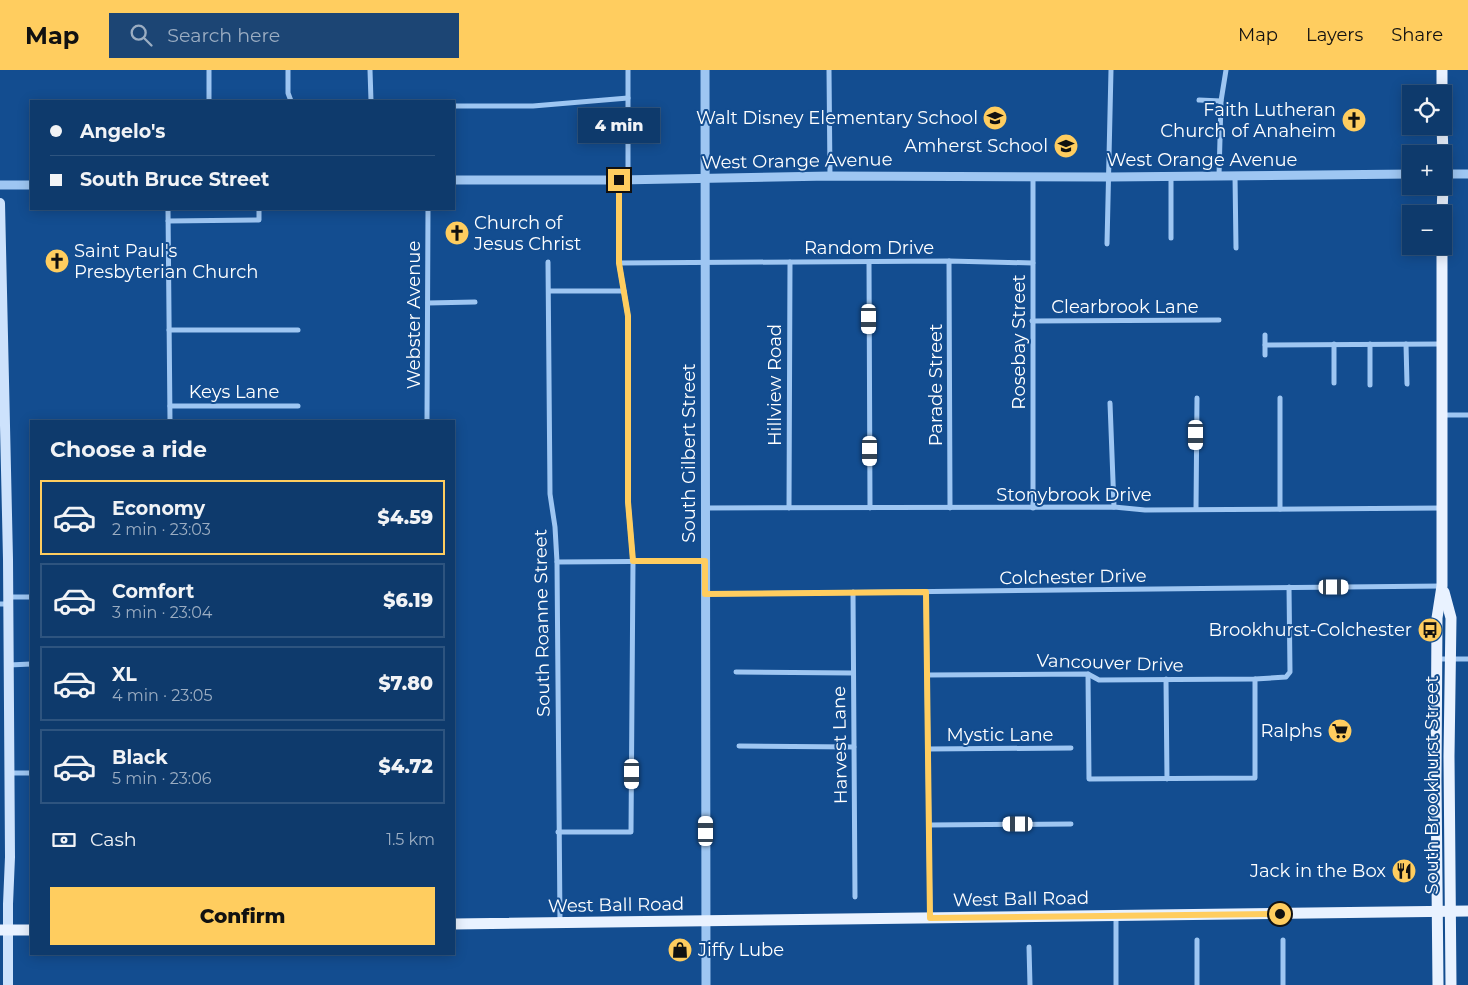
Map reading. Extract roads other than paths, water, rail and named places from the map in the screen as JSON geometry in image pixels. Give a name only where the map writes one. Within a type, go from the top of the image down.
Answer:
[{"type":"main road","points":[[1442,70],[1442,85]]},
{"type":"main road","points":[[0,203],[3,524],[8,665],[10,857],[4,930],[8,985]]},
{"type":"main road","name":"South Brookhurst Street","points":[[1438,985],[1437,618],[1442,586],[1442,255]]},
{"type":"main road","name":"South Brookhurst Street","points":[[1442,586],[1450,618],[1451,985]]},
{"type":"main road","name":"West Ball Road","points":[[455,924],[1468,911]]},
{"type":"main road","points":[[4,930],[30,930]]},
{"type":"street","points":[[209,70],[209,100]]},
{"type":"street","points":[[288,70],[288,93],[291,100]]},
{"type":"street","points":[[370,70],[371,100]]},
{"type":"street","points":[[558,832],[631,832],[633,561],[628,502],[628,316],[619,263],[628,70]]},
{"type":"street","name":"South Gilbert Street","points":[[705,70],[706,985]]},
{"type":"street","points":[[830,70],[830,176]]},
{"type":"street","points":[[1107,244],[1111,70]]},
{"type":"street","points":[[1219,176],[1221,101],[1226,70]]},
{"type":"street","points":[[455,106],[533,106],[628,98]]},
{"type":"street","points":[[1199,100],[1221,101]]},
{"type":"street","name":"West Orange Avenue","points":[[455,180],[623,180],[830,176],[1171,177],[1402,174]]},
{"type":"street","points":[[1452,174],[1468,174]]},
{"type":"street","name":"Rosebay Street","points":[[1033,176],[1033,508]]},
{"type":"street","points":[[1235,176],[1236,248]]},
{"type":"street","points":[[1171,177],[1171,238]]},
{"type":"street","points":[[0,185],[30,185]]},
{"type":"street","points":[[168,210],[170,420]]},
{"type":"street","points":[[168,221],[260,220],[259,210]]},
{"type":"street","name":"Webster Avenue","points":[[427,420],[428,210]]},
{"type":"street","name":"Random Drive","points":[[619,263],[949,261],[1033,263]]},
{"type":"street","name":"Parade Street","points":[[949,261],[950,508]]},
{"type":"street","name":"South Roanne Street","points":[[548,262],[550,494],[555,527],[557,562],[560,923]]},
{"type":"street","name":"Hillview Road","points":[[789,508],[790,262]]},
{"type":"street","points":[[869,262],[870,508]]},
{"type":"street","points":[[549,290],[624,290]]},
{"type":"street","points":[[428,303],[474,302]]},
{"type":"street","name":"Clearbrook Lane","points":[[1032,322],[1219,320]]},
{"type":"street","points":[[169,330],[298,330]]},
{"type":"street","points":[[1265,335],[1265,356]]},
{"type":"street","points":[[1265,344],[1442,344]]},
{"type":"street","points":[[1334,344],[1334,383]]},
{"type":"street","points":[[1370,344],[1370,385]]},
{"type":"street","points":[[1406,344],[1406,384]]},
{"type":"street","points":[[1196,510],[1197,398]]},
{"type":"street","points":[[1280,398],[1280,509]]},
{"type":"street","points":[[1110,403],[1114,507]]},
{"type":"street","name":"Keys Lane","points":[[170,406],[298,406]]},
{"type":"street","points":[[1442,415],[1468,415]]},
{"type":"street","name":"Stonybrook Drive","points":[[705,508],[1114,507],[1145,510],[1443,508]]},
{"type":"street","points":[[557,562],[705,561]]},
{"type":"street","name":"Colchester Drive","points":[[705,594],[1442,586]]},
{"type":"street","name":"Vancouver Drive","points":[[927,676],[1088,674],[1099,680],[1255,679],[1286,677],[1290,672],[1290,587]]},
{"type":"street","name":"Harvest Lane","points":[[853,592],[855,898]]},
{"type":"street","points":[[926,592],[930,918]]},
{"type":"street","points":[[5,602],[30,597]]},
{"type":"street","points":[[1437,658],[1468,658]]},
{"type":"street","points":[[8,665],[30,664]]},
{"type":"street","points":[[736,672],[853,673]]},
{"type":"street","points":[[1088,674],[1089,779],[1255,778],[1255,679]]},
{"type":"street","points":[[1166,679],[1167,779]]},
{"type":"street","points":[[739,746],[854,747]]},
{"type":"street","name":"Mystic Lane","points":[[928,750],[1071,748]]},
{"type":"street","points":[[9,773],[30,773]]},
{"type":"street","points":[[929,825],[1072,824]]},
{"type":"street","points":[[1116,916],[1116,985]]},
{"type":"street","points":[[1197,940],[1197,985]]},
{"type":"street","points":[[1283,940],[1283,985]]},
{"type":"street","points":[[1029,947],[1030,985]]},
{"type":"place","name":"Walt Disney Elementary School","points":[[995,118]]},
{"type":"place","name":"Faith Lutheran Church of Anaheim","points":[[1354,120]]},
{"type":"place","name":"Amherst School","points":[[1066,146]]},
{"type":"place","name":"Church of Jesus Christ","points":[[457,233]]},
{"type":"place","name":"Saint Paul's Presbyterian Church","points":[[57,261]]},
{"type":"place","name":"Brookhurst-Colchester","points":[[1430,630]]},
{"type":"place","name":"Ralphs","points":[[1340,731]]},
{"type":"place","name":"Jack in the Box","points":[[1404,871]]},
{"type":"place","name":"Jiffy Lube","points":[[680,950]]}]
